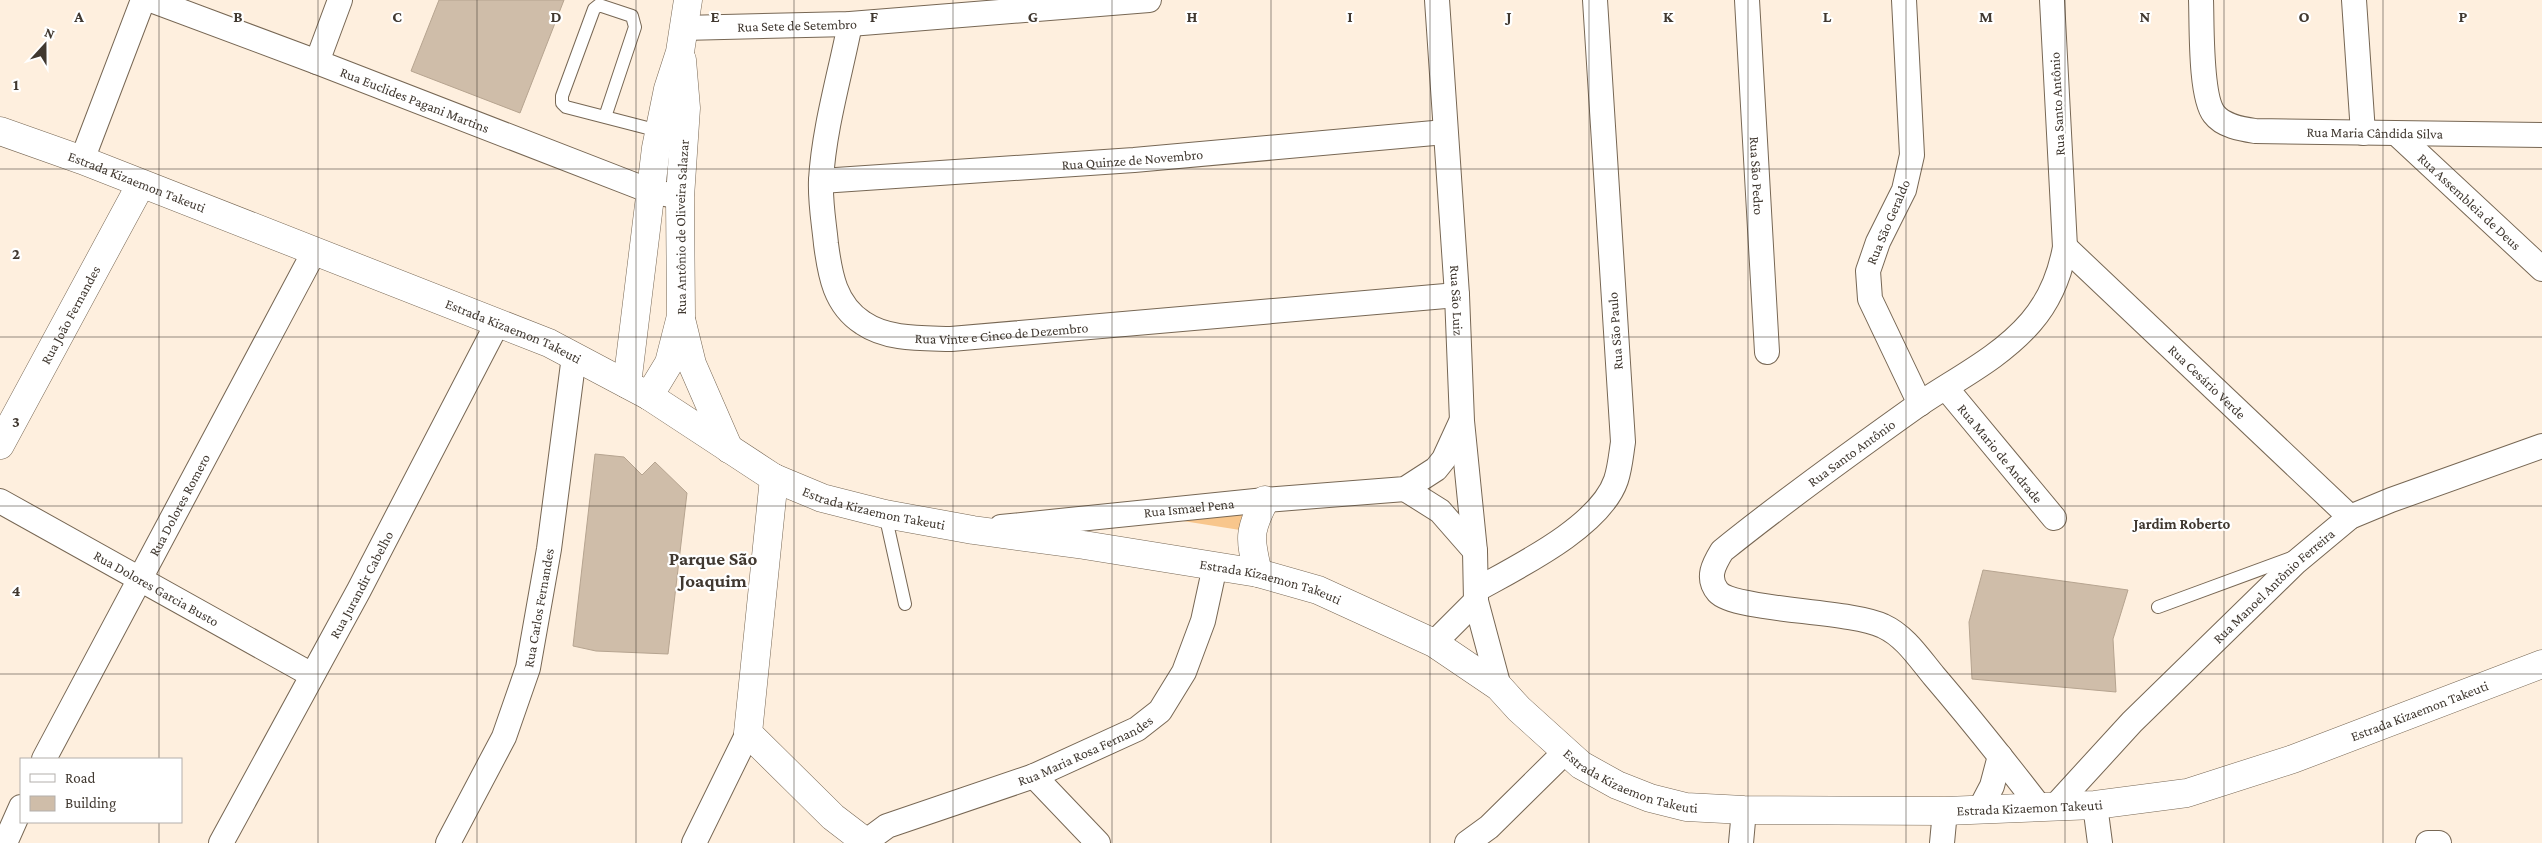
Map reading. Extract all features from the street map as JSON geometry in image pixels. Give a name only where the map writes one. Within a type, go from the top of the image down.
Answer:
[{"type":"main road","name":"Rua Antônio de Oliveira Salazar","points":[[638,390],[650,191],[659,131],[672,71],[682,40],[688,0]]},
{"type":"main road","name":"Rua Antônio de Oliveira Salazar","points":[[638,390],[669,363],[681,316],[680,197],[686,108],[682,40]]},
{"type":"main road","name":"Estrada Kizaemon Takeuti","points":[[0,131],[82,160],[549,343],[638,390],[774,478],[822,498],[885,514],[972,530],[1084,544],[1258,573],[1318,590],[1434,643],[1499,687],[1519,710],[1581,765],[1617,785],[1650,798],[1686,807],[1744,810],[1945,811],[2095,805],[2187,793],[2294,759],[2542,664]]},
{"type":"main road","name":"Rua João Fernandes","points":[[0,446],[141,184]]},
{"type":"main road","points":[[681,316],[692,364],[729,449]]},
{"type":"main road","points":[[774,478],[748,733],[833,817],[866,842]]},
{"type":"main road","points":[[1258,573],[1250,540],[1255,519],[1265,500]]},
{"type":"street","points":[[82,160],[143,0]]},
{"type":"street","name":"Rua Euclides Pagani Martins","points":[[151,0],[650,191],[680,197]]},
{"type":"street","points":[[317,62],[340,0]]},
{"type":"street","name":"Rua Sete de Setembro","points":[[682,40],[850,24],[1149,0]]},
{"type":"street","name":"Rua São Luiz","points":[[1438,0],[1457,295],[1462,420],[1475,551],[1476,595],[1499,687]]},
{"type":"street","name":"Rua São Paulo","points":[[1476,595],[1545,551],[1584,522],[1606,499],[1616,481],[1621,460],[1622,442],[1595,0]]},
{"type":"street","name":"Rua São Pedro","points":[[1747,0],[1767,352]]},
{"type":"street","name":"Rua São Geraldo","points":[[1904,0],[1912,155],[1909,173],[1901,198],[1878,242],[1868,271],[1870,299],[1920,404]]},
{"type":"street","name":"Rua Santo Antônio","points":[[2047,806],[2000,756],[1903,639],[1884,626],[1862,619],[1739,602],[1719,593],[1712,581],[1713,566],[1722,551],[1920,404],[2000,352],[2031,322],[2050,295],[2057,279],[2065,247],[2052,0]]},
{"type":"street","name":"Rua Maria Cândida Silva","points":[[2201,0],[2206,94],[2214,114],[2223,122],[2238,128],[2255,132],[2542,135]]},
{"type":"street","points":[[2354,0],[2363,134]]},
{"type":"street","name":"Rua Vinte e Cinco de Dezembro","points":[[850,24],[825,143],[821,181],[830,276],[842,305],[863,323],[884,334],[951,339],[1457,295]]},
{"type":"street","name":"Rua Quinze de Novembro","points":[[821,181],[1134,160],[1445,132]]},
{"type":"street","name":"Rua Assembleia de Deus","points":[[2398,134],[2542,269]]},
{"type":"street","name":"Rua Cesário Verde","points":[[2065,247],[2350,517]]},
{"type":"street","name":"Rua Dolores Romero","points":[[45,758],[314,252]]},
{"type":"street","name":"Rua Jurandir Cabelho","points":[[221,843],[497,324]]},
{"type":"street","name":"Rua Carlos Fernandes","points":[[448,843],[504,737],[528,668],[549,549],[574,356]]},
{"type":"street","name":"Rua Mario de Andrade","points":[[1946,388],[2054,518]]},
{"type":"street","name":"Rua Ismael Pena","points":[[972,530],[1265,500],[1405,489],[1436,469],[1444,459],[1462,420]]},
{"type":"street","name":"Rua Manoel Antônio Ferreira","points":[[2047,806],[2308,552],[2350,517],[2391,500],[2542,446]]},
{"type":"street","points":[[1405,489],[1440,511],[1475,551]]},
{"type":"street","name":"Rua Dolores Garcia Busto","points":[[0,501],[312,675]]},
{"type":"street","name":"Rua Maria Rosa Fernandes","points":[[866,842],[887,826],[1034,776],[1110,744],[1137,729],[1160,711],[1184,672],[1203,621],[1215,566]]},
{"type":"street","points":[[1434,643],[1476,595]]},
{"type":"street","points":[[694,843],[748,733]]},
{"type":"street","points":[[1467,843],[1489,827],[1565,752]]},
{"type":"street","points":[[1980,809],[1992,786],[2000,756]]},
{"type":"street","points":[[1034,776],[1098,843]]},
{"type":"street","points":[[2095,805],[2100,843]]},
{"type":"street","points":[[5,843],[20,809]]},
{"type":"street","points":[[1741,843],[1744,810]]},
{"type":"street","points":[[1942,843],[1945,811]]},
{"type":"street","points":[[2428,843],[2438,843]]},
{"type":"lane","points":[[605,117],[635,27],[632,16],[599,6],[594,9],[568,78],[562,96],[562,103],[566,108],[659,131]]},
{"type":"lane","points":[[885,514],[906,604]]},
{"type":"lane","points":[[2158,607],[2308,552]]},
{"type":"shaded area","points":[[1246,503],[1240,530],[1107,509]]},
{"type":"building","points":[[439,0],[564,0],[520,113],[411,71]]},
{"type":"building","points":[[595,454],[624,457],[642,475],[655,462],[687,493],[668,654],[596,651],[573,646]]},
{"type":"building","points":[[1983,570],[2128,590],[2113,639],[2116,692],[1972,679],[1969,622]]},
{"type":"district","name":"Jardim Roberto","points":[[2182,524]]},
{"type":"district","name":"Parque São Joaquim","points":[[713,569]]}]
